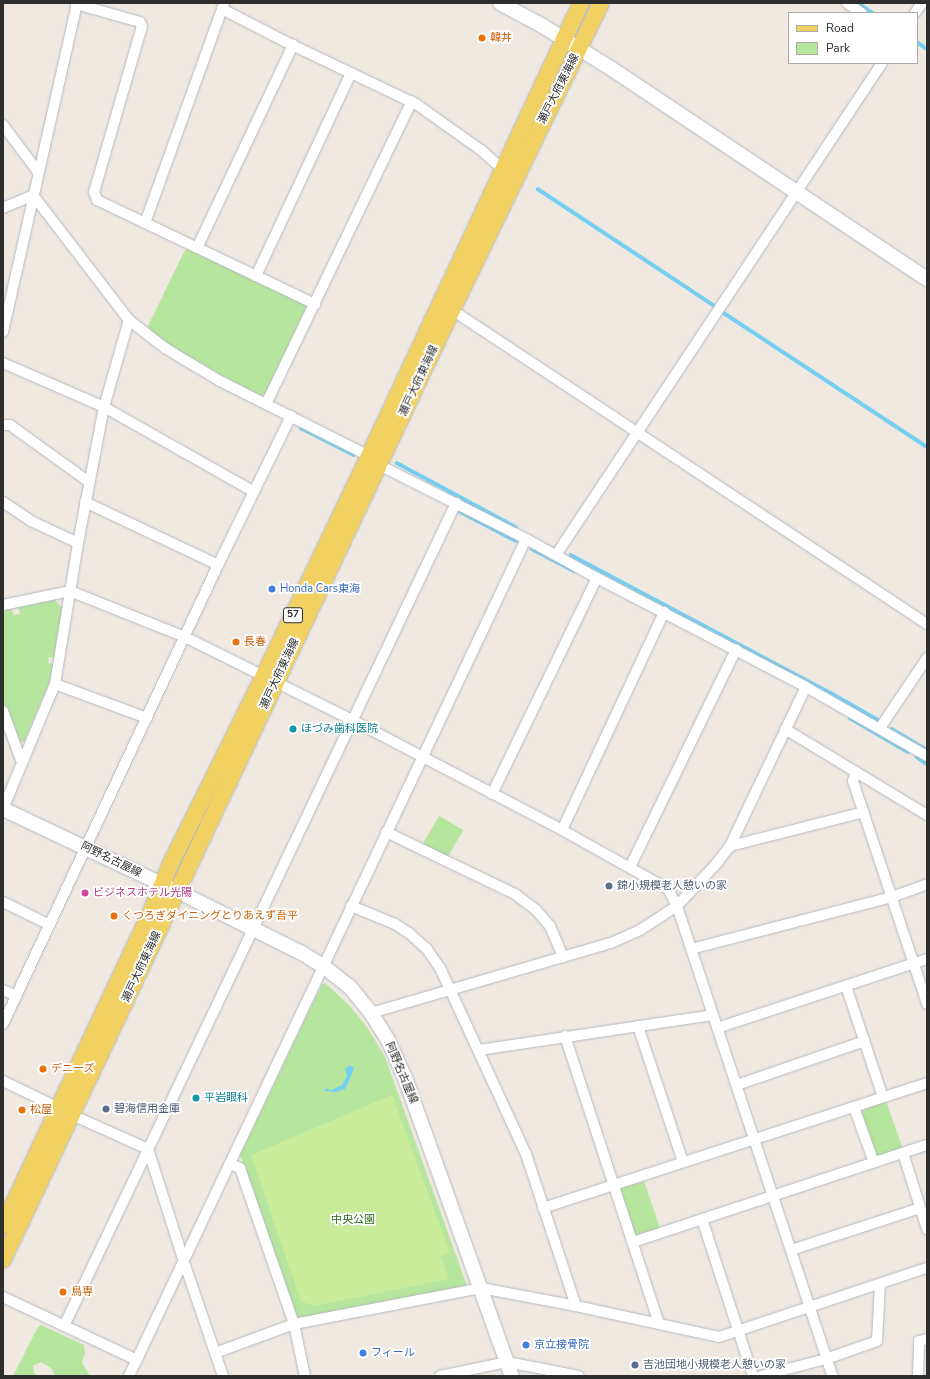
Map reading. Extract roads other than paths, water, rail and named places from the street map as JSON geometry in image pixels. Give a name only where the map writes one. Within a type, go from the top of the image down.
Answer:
[{"type":"main road","points":[[500,3],[541,25],[579,49],[927,279]]},
{"type":"main road","name":"瀬戸大府東海線","points":[[3,1260],[162,885],[270,678],[374,460],[503,170],[581,3]]},
{"type":"main road","name":"瀬戸大府東海線","points":[[374,460],[452,310],[601,3]]},
{"type":"main road","name":"瀬戸大府東海線","points":[[3,1226],[66,1111],[178,892],[270,678]]},
{"type":"main road","name":"阿野名古屋線","points":[[3,809],[300,952],[323,966],[350,988],[371,1013],[389,1042],[404,1075],[512,1376]]},
{"type":"street","points":[[847,3],[860,12]]},
{"type":"street","points":[[916,12],[922,3]]},
{"type":"street","points":[[3,332],[76,4],[140,22],[142,26],[94,192],[97,200],[315,304]]},
{"type":"street","points":[[145,223],[223,6],[293,45],[412,101],[481,150],[503,170]]},
{"type":"street","points":[[197,248],[293,45]]},
{"type":"street","points":[[556,555],[881,64]]},
{"type":"street","points":[[256,276],[352,73]]},
{"type":"street","points":[[266,404],[412,101]]},
{"type":"street","points":[[3,125],[38,172]]},
{"type":"street","points":[[3,208],[33,195]]},
{"type":"street","points":[[33,195],[129,320],[165,348],[220,381],[291,416],[806,687],[927,756]]},
{"type":"street","points":[[452,310],[927,624]]},
{"type":"street","points":[[3,809],[55,684],[85,502],[104,407],[129,320]]},
{"type":"street","points":[[3,363],[104,407],[254,492]]},
{"type":"street","points":[[3,1024],[87,849],[218,565],[291,416]]},
{"type":"street","points":[[3,425],[10,425],[89,482]]},
{"type":"street","points":[[3,502],[31,521],[78,542]]},
{"type":"street","points":[[85,502],[218,565]]},
{"type":"street","points":[[64,1326],[456,503]]},
{"type":"street","points":[[129,1376],[526,539]]},
{"type":"street","points":[[492,794],[597,578]]},
{"type":"street","points":[[3,605],[70,591],[185,637],[352,720],[562,830],[668,889],[677,906],[832,1376]]},
{"type":"street","points":[[562,830],[664,612]]},
{"type":"street","points":[[630,867],[736,650]]},
{"type":"street","points":[[880,728],[927,658]]},
{"type":"street","points":[[55,684],[147,718]]},
{"type":"street","points":[[371,1013],[611,943],[640,930],[677,906],[717,863],[730,846],[806,687]]},
{"type":"street","points":[[3,711],[22,763]]},
{"type":"street","points":[[785,729],[927,814]]},
{"type":"street","points":[[856,772],[853,781],[927,1004]]},
{"type":"street","points":[[730,846],[864,812]]},
{"type":"street","points":[[386,832],[515,894],[536,910],[550,926],[563,957]]},
{"type":"street","points":[[691,949],[892,897],[927,884]]},
{"type":"street","points":[[3,902],[50,925]]},
{"type":"street","points":[[351,906],[395,924],[423,945],[440,968],[526,1154],[576,1306]]},
{"type":"street","points":[[717,1028],[927,959]]},
{"type":"street","points":[[846,986],[866,1041],[883,1098]]},
{"type":"street","points":[[3,990],[16,996]]},
{"type":"street","points":[[479,1050],[712,1015]]},
{"type":"street","points":[[638,1026],[684,1162]]},
{"type":"street","points":[[565,1036],[659,1324]]},
{"type":"street","points":[[737,1085],[866,1041]]},
{"type":"street","points":[[3,1080],[148,1149],[184,1262],[223,1376]]},
{"type":"street","points":[[543,1208],[927,1083]]},
{"type":"street","points":[[854,1107],[874,1163]]},
{"type":"street","points":[[633,1242],[927,1145]]},
{"type":"street","points":[[903,1153],[927,1229]]},
{"type":"street","points":[[230,1164],[240,1168],[294,1324],[305,1376]]},
{"type":"street","points":[[791,1250],[920,1208]]},
{"type":"street","points":[[702,1219],[753,1376]]},
{"type":"street","points":[[215,1352],[294,1324],[481,1288],[719,1336],[927,1268]]},
{"type":"street","points":[[761,1376],[826,1359],[877,1341],[880,1284]]},
{"type":"street","points":[[3,1297],[137,1360]]},
{"type":"street","points":[[918,1376],[919,1341],[927,1339]]},
{"type":"street","points":[[440,1376],[507,1362],[579,1376]]},
{"type":"water","points":[[350,1065],[354,1068],[345,1089],[336,1092],[325,1091],[325,1088],[331,1090],[342,1085],[347,1076],[345,1069]]},
{"type":"waterway","points":[[858,3],[872,12]]},
{"type":"waterway","points":[[918,43],[927,49]]},
{"type":"waterway","points":[[538,189],[713,305]]},
{"type":"waterway","points":[[724,313],[927,447]]},
{"type":"waterway","points":[[301,428],[354,455]]},
{"type":"waterway","points":[[397,463],[516,527]]},
{"type":"waterway","points":[[459,511],[516,541]]},
{"type":"waterway","points":[[532,549],[574,571]]},
{"type":"waterway","points":[[571,555],[831,693],[880,721]]},
{"type":"waterway","points":[[850,718],[908,752]]},
{"type":"waterway","points":[[892,729],[927,750]]},
{"type":"waterway","points":[[917,757],[927,764]]},
{"type":"place","name":"韓丼","points":[[482,38]]},
{"type":"place","name":"Honda Cars東海","points":[[272,589]]},
{"type":"place","name":"長春","points":[[236,642]]},
{"type":"place","name":"ほづみ歯科医院","points":[[293,729]]},
{"type":"place","name":"錦小規模老人憩いの家","points":[[609,886]]},
{"type":"place","name":"ビジネスホテル光陽","points":[[85,893]]},
{"type":"place","name":"くつろぎダイニングとりあえず吾平","points":[[114,916]]},
{"type":"place","name":"デニーズ","points":[[43,1069]]},
{"type":"place","name":"平岩眼科","points":[[196,1098]]},
{"type":"place","name":"碧海信用金庫","points":[[106,1109]]},
{"type":"place","name":"松屋","points":[[22,1110]]},
{"type":"place","name":"鳥専","points":[[63,1292]]},
{"type":"place","name":"京立接骨院","points":[[526,1345]]},
{"type":"place","name":"フィール","points":[[363,1353]]},
{"type":"place","name":"吉池団地小規模老人憩いの家","points":[[635,1365]]},
{"type":"park label","name":"中央公園","points":[[353,1220]]}]
